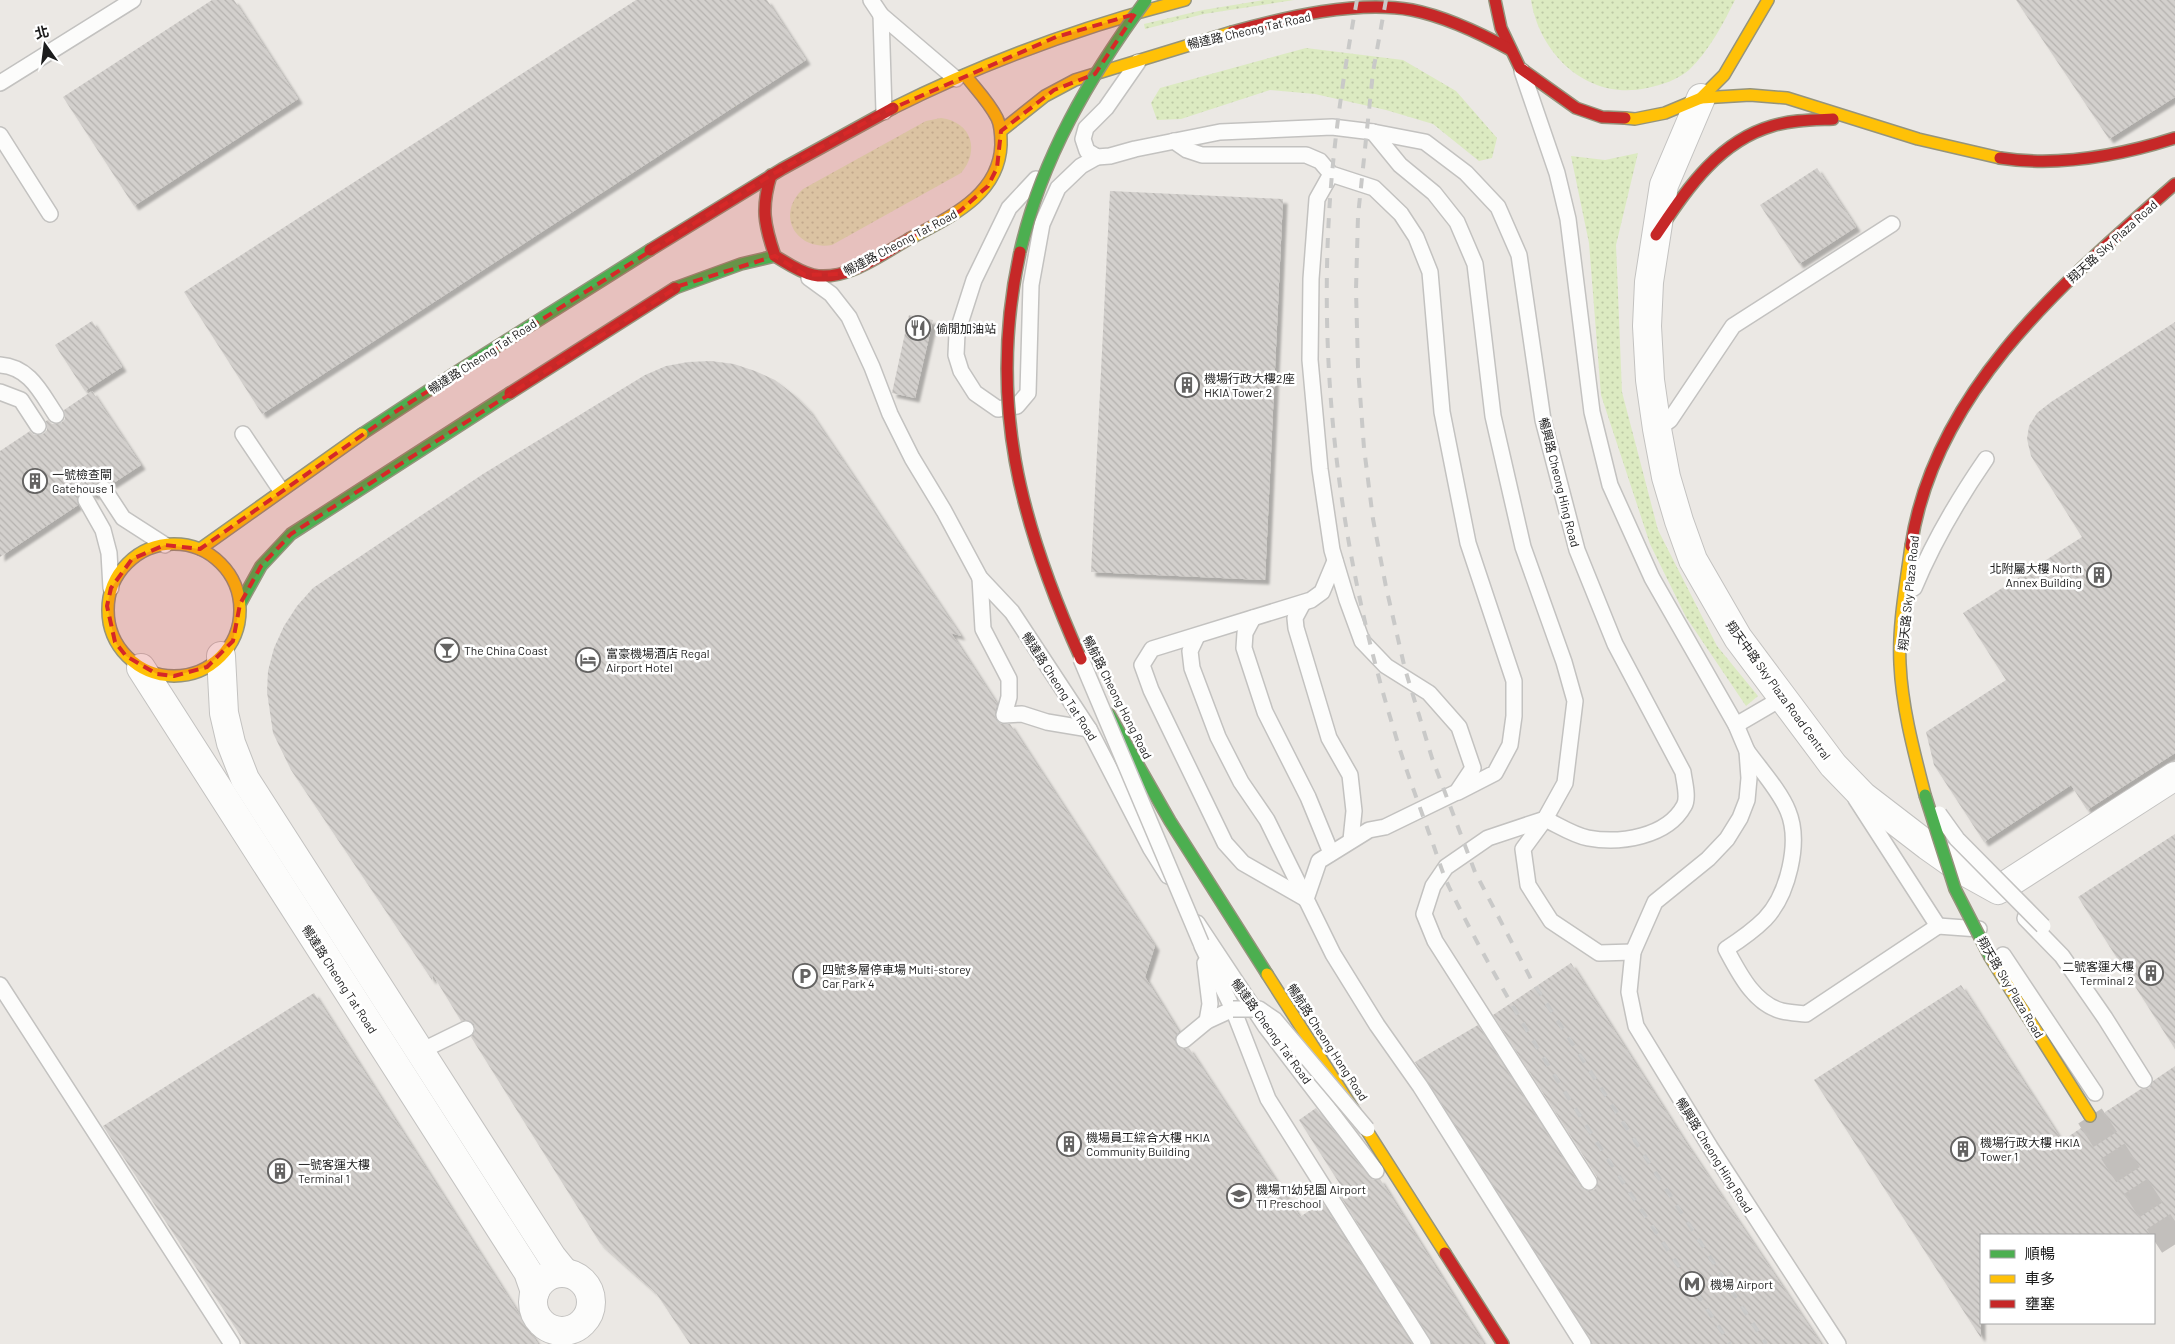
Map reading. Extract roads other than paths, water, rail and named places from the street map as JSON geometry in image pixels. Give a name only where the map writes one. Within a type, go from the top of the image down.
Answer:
[{"type":"street","name":"暢航路 Cheong Hong Road","points":[[1146,0],[1119,36],[1082,95],[1056,149],[1033,204],[1020,252],[1008,352],[1008,400],[1014,459],[1030,526],[1050,591],[1081,659],[1127,748],[1170,821],[1503,1344]]},
{"type":"street","name":"暢達路 Cheong Tat Road","points":[[200,549],[280,490],[497,345],[771,175],[884,112],[960,77],[1056,37],[1184,0]]},
{"type":"street","points":[[1495,0],[1501,28],[1520,68],[1576,108],[1602,117],[1635,119],[1665,113],[1701,98],[1733,94],[1759,95],[1798,101],[1850,119],[1986,155],[2040,161],[2094,158],[2148,148],[2175,138]]},
{"type":"street","points":[[1701,98],[1724,75],[1768,0]]},
{"type":"street","name":"暢達路 Cheong Tat Road","points":[[1001,131],[1031,105],[1076,80],[1188,44],[1324,12],[1364,8],[1400,8],[1480,33],[1511,50]]},
{"type":"street","name":"暢達路 Cheong Tat Road","points":[[240,604],[261,566],[291,534],[632,314],[679,286],[740,264],[775,256],[805,275],[824,276],[842,274],[960,211],[976,199],[988,186],[997,168],[1001,149],[1001,131],[997,116],[960,77]]},
{"type":"street","name":"翔天中路 Sky Plaza Road Central","points":[[1701,98],[1664,185],[1649,282],[1646,326],[1656,429],[1666,477],[1693,560],[1738,638],[1833,765],[1864,796],[1928,846],[1962,870],[1998,890]]},
{"type":"street","points":[[1656,235],[1692,183],[1716,157],[1738,140],[1759,130],[1805,118],[1850,119]]},
{"type":"street","points":[[771,175],[762,212],[775,256]]},
{"type":"street","name":"翔天路 Sky Plaza Road","points":[[2090,1116],[1990,957],[1955,888],[1924,795],[1907,720],[1901,673],[1903,616],[1911,543],[1925,487],[1956,420],[1996,359],[2050,297],[2175,184]]},
{"type":"street","name":"暢達路 Cheong Tat Road","points":[[165,545],[183,545],[200,549],[220,562],[234,581],[240,604],[239,623],[233,641],[221,656],[208,667],[191,674],[174,676],[157,674],[141,668],[126,656],[115,642],[109,624],[108,606],[111,588],[120,572],[132,559],[147,550],[165,545]]},
{"type":"street","name":"暢達路 Cheong Tat Road","points":[[141,668],[528,1272],[534,1292],[533,1302],[540,1321],[547,1327],[558,1331],[577,1327],[584,1322],[592,1305],[588,1287],[582,1280],[566,1273],[552,1256],[245,779],[231,744],[224,713],[221,656]]},
{"type":"street","points":[[1998,890],[2175,776]]},
{"type":"street","points":[[534,1292],[547,1276],[556,1273],[566,1273]]},
{"type":"lane","points":[[0,83],[133,0]]},
{"type":"lane","points":[[871,0],[881,15],[960,77]]},
{"type":"lane","points":[[881,15],[884,112]]},
{"type":"lane","name":"暢興路 Cheong Hing Road","points":[[1139,61],[1106,108],[1009,208],[974,280],[957,333],[956,355],[961,371],[975,393],[998,409],[1017,406],[1028,393],[1031,285],[1042,224],[1058,188],[1081,166],[1097,157],[1110,156],[1220,132],[1332,127],[1373,132],[1425,142],[1466,173],[1498,207],[1519,255],[1543,420],[1577,550],[1614,644],[1683,772],[1685,805],[1668,826],[1615,841],[1586,837],[1545,819]]},
{"type":"lane","name":"暢興路 Cheong Hing Road","points":[[1520,68],[1557,173],[1568,219],[1592,412],[1610,485],[1652,578],[1736,725],[1747,751],[1749,778],[1747,800],[1740,818],[1727,839],[1708,859],[1655,902],[1633,952],[1629,992],[1636,1026],[1715,1155],[1838,1344]]},
{"type":"lane","points":[[1086,128],[1083,139],[1087,150],[1097,157]]},
{"type":"lane","points":[[1373,132],[1400,165],[1434,193],[1457,222],[1475,264],[1493,416],[1514,509],[1523,546],[1564,662],[1575,702],[1565,783],[1545,819],[1523,849],[1528,885],[1551,921],[1599,953],[1633,952]]},
{"type":"lane","points":[[0,135],[50,214]]},
{"type":"lane","points":[[1174,141],[1187,150],[1202,155],[1306,155],[1320,161],[1331,174],[1374,188],[1401,214],[1416,237],[1430,272],[1442,412],[1468,543],[1514,680],[1514,716],[1510,745],[1496,773],[1385,827],[1369,830],[1331,853],[1319,861],[1306,899]]},
{"type":"lane","points":[[1331,174],[1317,199],[1311,279],[1310,360],[1320,469],[1335,561],[1362,641],[1386,666],[1428,693],[1459,727],[1473,768],[1457,792]]},
{"type":"lane","points":[[1656,429],[1670,420],[1733,326],[1892,224]]},
{"type":"lane","name":"暢達路 Cheong Tat Road","points":[[805,275],[831,294],[849,317],[872,366],[890,414],[980,578],[1012,612],[1089,729],[1151,850],[1224,965],[1266,1027],[1376,1171]]},
{"type":"lane","points":[[0,366],[17,369],[30,377],[56,415]]},
{"type":"lane","points":[[0,392],[21,400],[38,426]]},
{"type":"lane","points":[[243,434],[280,490]]},
{"type":"lane","points":[[1903,616],[1928,553],[1953,507],[1986,458]]},
{"type":"lane","points":[[104,489],[123,518],[165,545]]},
{"type":"lane","points":[[86,500],[103,530],[109,553],[111,588]]},
{"type":"lane","points":[[1306,899],[1243,864],[1225,843],[1151,690],[1142,664],[1152,649],[1311,600],[1322,592],[1335,561]]},
{"type":"lane","points":[[980,578],[983,629],[1009,679],[1004,715],[1022,714],[1047,722],[1089,729]]},
{"type":"lane","points":[[1303,603],[1295,618],[1296,628],[1329,738],[1350,775],[1354,811],[1351,840]]},
{"type":"lane","points":[[1254,618],[1246,633],[1244,648],[1265,712],[1308,797],[1331,853]]},
{"type":"lane","points":[[1197,636],[1190,651],[1192,668],[1218,737],[1241,782],[1267,820],[1325,939],[1359,996],[1420,1086],[1583,1344]]},
{"type":"lane","points":[[1081,659],[1201,943],[1233,1009],[1268,1099],[1423,1344]]},
{"type":"lane","points":[[1736,725],[1784,697]]},
{"type":"lane","points":[[1747,751],[1768,778],[1789,811],[1794,837],[1791,864],[1782,894],[1766,917],[1746,936],[1726,949],[1743,980],[1763,1002],[1782,1011],[1806,1014],[1938,926],[1978,929],[2006,958],[2095,1093]]},
{"type":"lane","name":"翔天中路 Sky Plaza Road Central","points":[[1833,765],[1938,926]]},
{"type":"lane","name":"翔天路 Sky Plaza Road","points":[[1924,795],[1958,839],[2043,926],[2071,960],[2098,994],[2148,1077],[2062,956],[1998,890]]},
{"type":"lane","points":[[1545,819],[1488,838],[1446,866],[1433,886],[1424,914],[1435,941],[1589,1182]]},
{"type":"lane","points":[[1201,943],[1207,970],[1210,1004],[1207,1021]]},
{"type":"lane","points":[[0,985],[232,1344]]},
{"type":"lane","points":[[1184,1040],[1207,1021],[1233,1009],[1259,1009],[1274,1020],[1367,1129]]},
{"type":"lane","points":[[419,1052],[466,1029]]},
{"type":"tunnel","points":[[2090,1116],[2175,1247]]},
{"type":"railway","points":[[1357,0],[1333,161],[1327,280],[1328,346],[1332,411],[1348,540],[1376,667],[1402,756],[1443,874],[1479,946],[1512,1005],[1582,1120],[1730,1344]]},
{"type":"railway","points":[[1386,0],[1373,72],[1358,216],[1356,290],[1358,367],[1364,448],[1373,519],[1405,669],[1432,758],[1475,872],[1532,981],[1766,1344]]},
{"type":"place","name":"偷閒加油站","points":[[918,328]]},
{"type":"place","name":"機場行政大樓2座 HKIA Tower 2","points":[[1187,385]]},
{"type":"place","name":"一號檢查閘 Gatehouse 1","points":[[35,481]]},
{"type":"place","name":"北附屬大樓 North Annex Building","points":[[2099,575]]},
{"type":"place","name":"The China Coast","points":[[447,650]]},
{"type":"place","name":"富豪機場酒店 Regal Airport Hotel","points":[[588,660]]},
{"type":"place","name":"二號客運大樓 Terminal 2","points":[[2151,973]]},
{"type":"place","name":"四號多層停車場 Multi-storey Car Park 4","points":[[805,976]]},
{"type":"place","name":"機場員工綜合大樓 HKIA Community Building","points":[[1069,1144]]},
{"type":"place","name":"機場行政大樓 HKIA Tower 1","points":[[1963,1149]]},
{"type":"place","name":"一號客運大樓 Terminal 1","points":[[280,1171]]},
{"type":"place","name":"機場T1幼兒園 Airport T1 Preschool","points":[[1239,1196]]},
{"type":"place","name":"機場 Airport","points":[[1692,1284]]}]
